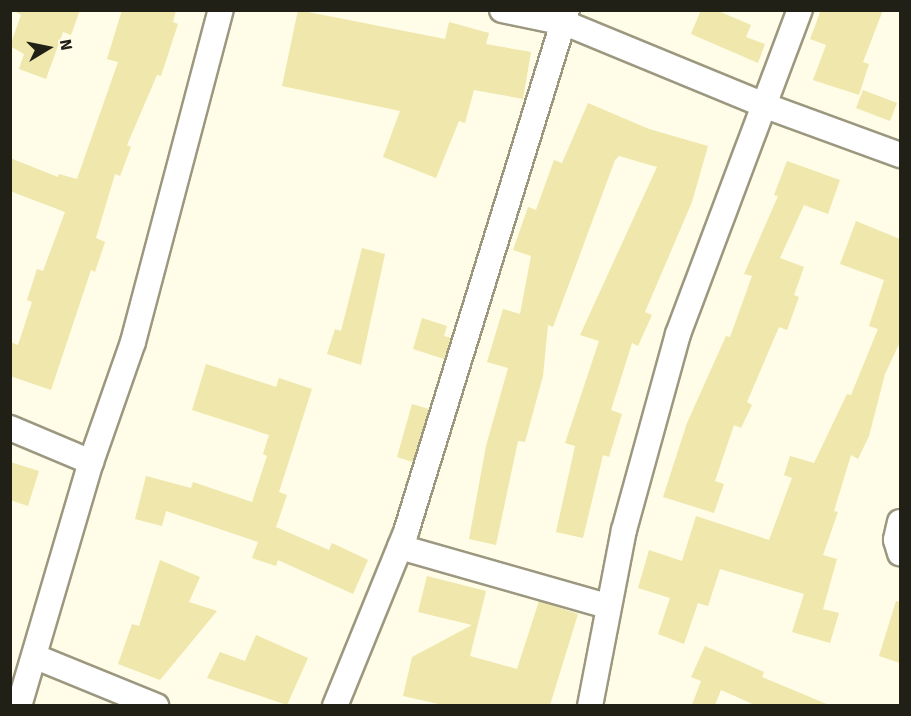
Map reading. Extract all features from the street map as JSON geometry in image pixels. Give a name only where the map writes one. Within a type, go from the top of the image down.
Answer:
[{"type":"street","points":[[19,705],[36,657],[91,462],[133,342],[221,10]]},
{"type":"street","points":[[502,10],[566,17],[766,106],[900,155]]},
{"type":"street","points":[[590,705],[607,606],[678,334],[766,106],[800,10]]},
{"type":"street","points":[[335,705],[400,547],[566,17]]},
{"type":"street","points":[[10,428],[91,462]]},
{"type":"street","points":[[900,522],[896,540],[900,553]]},
{"type":"street","points":[[400,547],[607,606]]},
{"type":"street","points":[[36,657],[156,705]]},
{"type":"building","points":[[12,10],[80,10],[71,35],[63,32],[46,79],[19,69],[24,54],[10,46],[21,15]]},
{"type":"building","points":[[122,10],[176,10],[173,22],[178,24],[161,76],[157,75],[127,145],[131,147],[120,176],[115,174],[96,238],[105,242],[95,272],[91,270],[51,390],[10,376],[10,342],[18,345],[32,302],[27,300],[37,269],[43,271],[65,212],[10,191],[10,158],[58,177],[59,174],[77,179],[118,62],[107,59]]},
{"type":"building","points":[[298,10],[445,39],[449,22],[489,33],[486,44],[531,52],[523,99],[474,90],[465,123],[459,121],[436,178],[383,157],[400,111],[282,86]]},
{"type":"building","points":[[701,10],[716,10],[751,25],[746,37],[765,44],[758,63],[691,34]]},
{"type":"building","points":[[821,10],[883,10],[863,62],[869,64],[859,95],[813,80],[826,45],[810,39]]},
{"type":"building","points":[[863,90],[897,103],[890,121],[856,108]]},
{"type":"building","points":[[588,103],[649,129],[708,146],[692,202],[645,312],[652,315],[638,346],[632,343],[611,410],[622,414],[609,457],[603,455],[583,538],[556,532],[575,446],[565,443],[599,341],[580,335],[657,167],[619,156],[615,160],[553,327],[548,325],[543,376],[525,442],[518,441],[496,545],[469,539],[486,446],[508,368],[487,362],[503,309],[520,314],[531,256],[513,250],[528,207],[536,210],[554,160],[562,163]]},
{"type":"building","points":[[787,161],[840,180],[828,214],[804,205],[780,258],[804,267],[794,295],[799,297],[787,330],[779,327],[747,402],[752,405],[741,428],[734,425],[715,481],[724,484],[714,513],[663,497],[687,423],[726,336],[730,337],[752,276],[744,274],[778,196],[774,195]]},
{"type":"building","points":[[856,221],[900,239],[900,342],[885,374],[869,436],[858,459],[851,455],[834,511],[838,512],[823,555],[837,559],[823,609],[839,613],[830,643],[792,632],[804,594],[720,569],[708,606],[698,603],[684,644],[658,634],[670,598],[638,588],[649,550],[682,561],[696,516],[769,540],[792,478],[784,475],[790,456],[814,463],[847,394],[851,395],[878,329],[869,326],[884,280],[840,264]]},
{"type":"building","points":[[362,248],[385,254],[361,365],[327,354],[335,329],[341,331]]},
{"type":"building","points":[[422,318],[447,326],[444,336],[451,338],[444,359],[413,349]]},
{"type":"building","points":[[206,364],[276,387],[279,378],[312,389],[279,492],[287,495],[276,527],[329,550],[332,543],[368,560],[353,594],[278,560],[276,566],[252,558],[258,542],[166,511],[162,526],[135,519],[146,476],[191,488],[193,482],[252,502],[267,456],[263,454],[269,435],[192,410]]},
{"type":"building","points":[[412,404],[429,409],[413,462],[397,457]]},
{"type":"building","points":[[10,462],[39,471],[28,506],[10,500]]},
{"type":"building","points":[[160,560],[200,577],[189,602],[217,611],[160,680],[118,664],[132,624],[139,626]]},
{"type":"building","points":[[427,576],[486,591],[470,656],[517,669],[539,601],[578,614],[550,705],[443,705],[403,696],[412,657],[472,625],[418,612]]},
{"type":"building","points":[[896,601],[900,602],[900,663],[879,656]]},
{"type":"building","points":[[256,635],[308,658],[287,705],[207,678],[220,652],[245,661]]},
{"type":"building","points":[[705,646],[764,672],[762,677],[829,705],[755,705],[721,690],[715,705],[692,705],[701,681],[691,677]]}]
